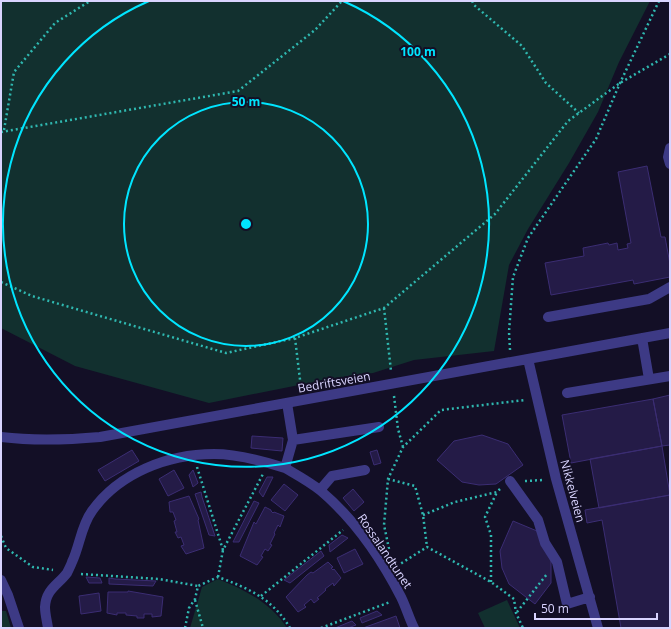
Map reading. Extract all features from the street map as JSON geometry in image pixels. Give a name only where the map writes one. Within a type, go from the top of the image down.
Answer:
[{"type":"street","points":[[670,148],[668,157],[670,164]]},
{"type":"street","points":[[548,318],[649,299],[670,287]]},
{"type":"street","name":"Bedriftsveien","points":[[1,437],[23,440],[62,440],[100,437],[670,333]]},
{"type":"street","points":[[642,338],[649,379]]},
{"type":"street","name":"Nikkelveien","points":[[528,359],[556,479],[598,628]]},
{"type":"street","points":[[567,393],[670,376]]},
{"type":"street","points":[[285,468],[293,440],[287,403]]},
{"type":"street","points":[[293,440],[379,427]]},
{"type":"street","name":"Rossalandtunet","points":[[48,628],[45,607],[47,596],[51,588],[68,572],[81,531],[91,512],[104,496],[118,483],[134,474],[154,466],[194,456],[215,454],[268,462],[285,468],[305,479],[320,490],[352,522],[387,572],[401,597],[414,628]]},
{"type":"street","points":[[320,490],[332,476],[365,470]]},
{"type":"street","points":[[510,482],[538,520],[544,543],[557,562],[567,604],[590,597]]},
{"type":"street","points":[[1,580],[5,596],[19,628]]},
{"type":"path","points":[[90,1],[56,23],[14,72],[3,131],[238,90],[315,30],[342,1]]},
{"type":"path","points":[[472,1],[474,5],[522,46],[546,84],[579,113]]},
{"type":"path","points":[[510,362],[509,332],[513,277],[528,238],[596,139],[620,83],[659,1]]},
{"type":"path","points":[[1,282],[32,296],[226,353],[295,338],[384,308],[495,214],[568,121],[620,83],[670,54]]},
{"type":"path","points":[[384,308],[387,340]]},
{"type":"path","points":[[295,338],[303,401]]},
{"type":"path","points":[[390,554],[384,525],[388,479],[403,447],[442,410],[525,400],[524,394]]},
{"type":"path","points":[[398,429],[403,447]]},
{"type":"path","points":[[194,456],[223,550]]},
{"type":"path","points":[[218,577],[223,550],[268,462]]},
{"type":"path","points":[[388,479],[415,486],[423,515],[427,547]]},
{"type":"path","points":[[423,515],[455,502],[497,492],[510,482]]},
{"type":"path","points":[[491,582],[491,535],[485,517],[497,492]]},
{"type":"path","points":[[261,596],[352,522]]},
{"type":"path","points":[[1,536],[6,548],[33,567],[68,572],[159,579],[198,586],[218,577],[241,585],[261,596],[286,620],[290,628]]},
{"type":"path","points":[[427,547],[491,582],[514,599],[516,613],[523,628]]},
{"type":"path","points":[[393,568],[427,547]]},
{"type":"path","points":[[516,613],[542,581]]},
{"type":"path","points":[[185,628],[189,608],[195,599],[198,586]]},
{"type":"path","points":[[321,628],[401,597]]},
{"type":"path","points":[[195,599],[203,628]]},
{"type":"green space","points":[[1,1],[650,1],[619,62],[598,112],[569,163],[528,229],[509,265],[494,351],[414,360],[373,373],[334,378],[209,403],[75,366],[1,328]]},
{"type":"green space","points":[[218,579],[257,598],[281,619],[287,628],[190,628],[202,587]]},
{"type":"green space","points":[[507,600],[520,628],[485,628],[478,613]]},
{"type":"green space","points":[[1,611],[6,611],[11,628],[1,628]]},
{"type":"building","points":[[647,166],[661,237],[665,237],[670,264],[670,277],[634,284],[633,280],[551,295],[545,263],[584,256],[583,248],[608,243],[609,245],[617,243],[618,250],[628,248],[627,244],[631,243],[618,172]]},
{"type":"building","points":[[670,395],[670,445],[662,446],[653,399]]},
{"type":"building","points":[[653,399],[662,446],[571,463],[562,415]]},
{"type":"building","points":[[482,435],[508,444],[523,465],[496,484],[479,485],[462,482],[437,460],[454,441]]},
{"type":"building","points":[[252,436],[283,438],[282,451],[251,448]]},
{"type":"building","points":[[662,446],[670,495],[599,508],[590,459]]},
{"type":"building","points":[[132,450],[139,461],[105,481],[98,470]]},
{"type":"building","points":[[377,450],[381,463],[374,465],[370,452]]},
{"type":"building","points":[[174,470],[184,488],[168,496],[159,479]]},
{"type":"building","points":[[193,470],[198,483],[193,487],[189,475]]},
{"type":"building","points":[[267,477],[273,477],[263,497],[259,492]]},
{"type":"building","points":[[284,484],[298,495],[285,511],[271,500]]},
{"type":"building","points":[[353,489],[364,502],[354,511],[343,498]]},
{"type":"building","points":[[201,492],[215,536],[209,535],[195,494]]},
{"type":"building","points":[[670,495],[670,628],[621,628],[602,520],[587,523],[585,510]]},
{"type":"building","points":[[189,496],[199,519],[204,548],[186,554],[181,546],[184,545],[181,537],[178,538],[175,532],[177,532],[174,521],[176,520],[173,512],[170,512],[169,502]]},
{"type":"building","points":[[254,501],[259,503],[239,542],[233,542]]},
{"type":"building","points":[[265,507],[273,513],[274,512],[284,516],[280,527],[278,525],[274,533],[275,534],[270,544],[272,545],[268,551],[265,549],[261,556],[263,557],[257,565],[240,556],[254,522],[256,524]]},
{"type":"building","points":[[513,521],[537,531],[551,555],[551,583],[535,604],[509,584],[502,568],[500,551]]},
{"type":"building","points":[[342,535],[348,538],[330,552],[329,545]]},
{"type":"building","points":[[355,549],[363,564],[344,573],[337,558]]},
{"type":"building","points":[[321,551],[324,556],[290,583],[284,580]]},
{"type":"building","points":[[328,562],[333,567],[331,568],[333,570],[334,569],[341,578],[334,586],[333,583],[325,589],[326,590],[317,598],[319,599],[314,603],[311,599],[304,605],[306,607],[298,612],[286,597],[307,575],[311,572],[313,573]]},
{"type":"building","points":[[86,577],[100,578],[102,583],[89,583]]},
{"type":"building","points":[[109,578],[156,581],[153,586],[109,584]]},
{"type":"building","points":[[128,591],[163,597],[161,616],[152,617],[152,614],[144,614],[144,618],[137,618],[137,616],[126,615],[126,613],[117,613],[117,615],[107,613],[108,592]]},
{"type":"building","points":[[99,593],[101,611],[81,614],[79,596]]},
{"type":"building","points":[[377,611],[382,615],[362,623],[360,618]]},
{"type":"building","points":[[396,616],[400,628],[363,628]]},
{"type":"building","points":[[352,621],[356,625],[348,628],[335,628]]}]
